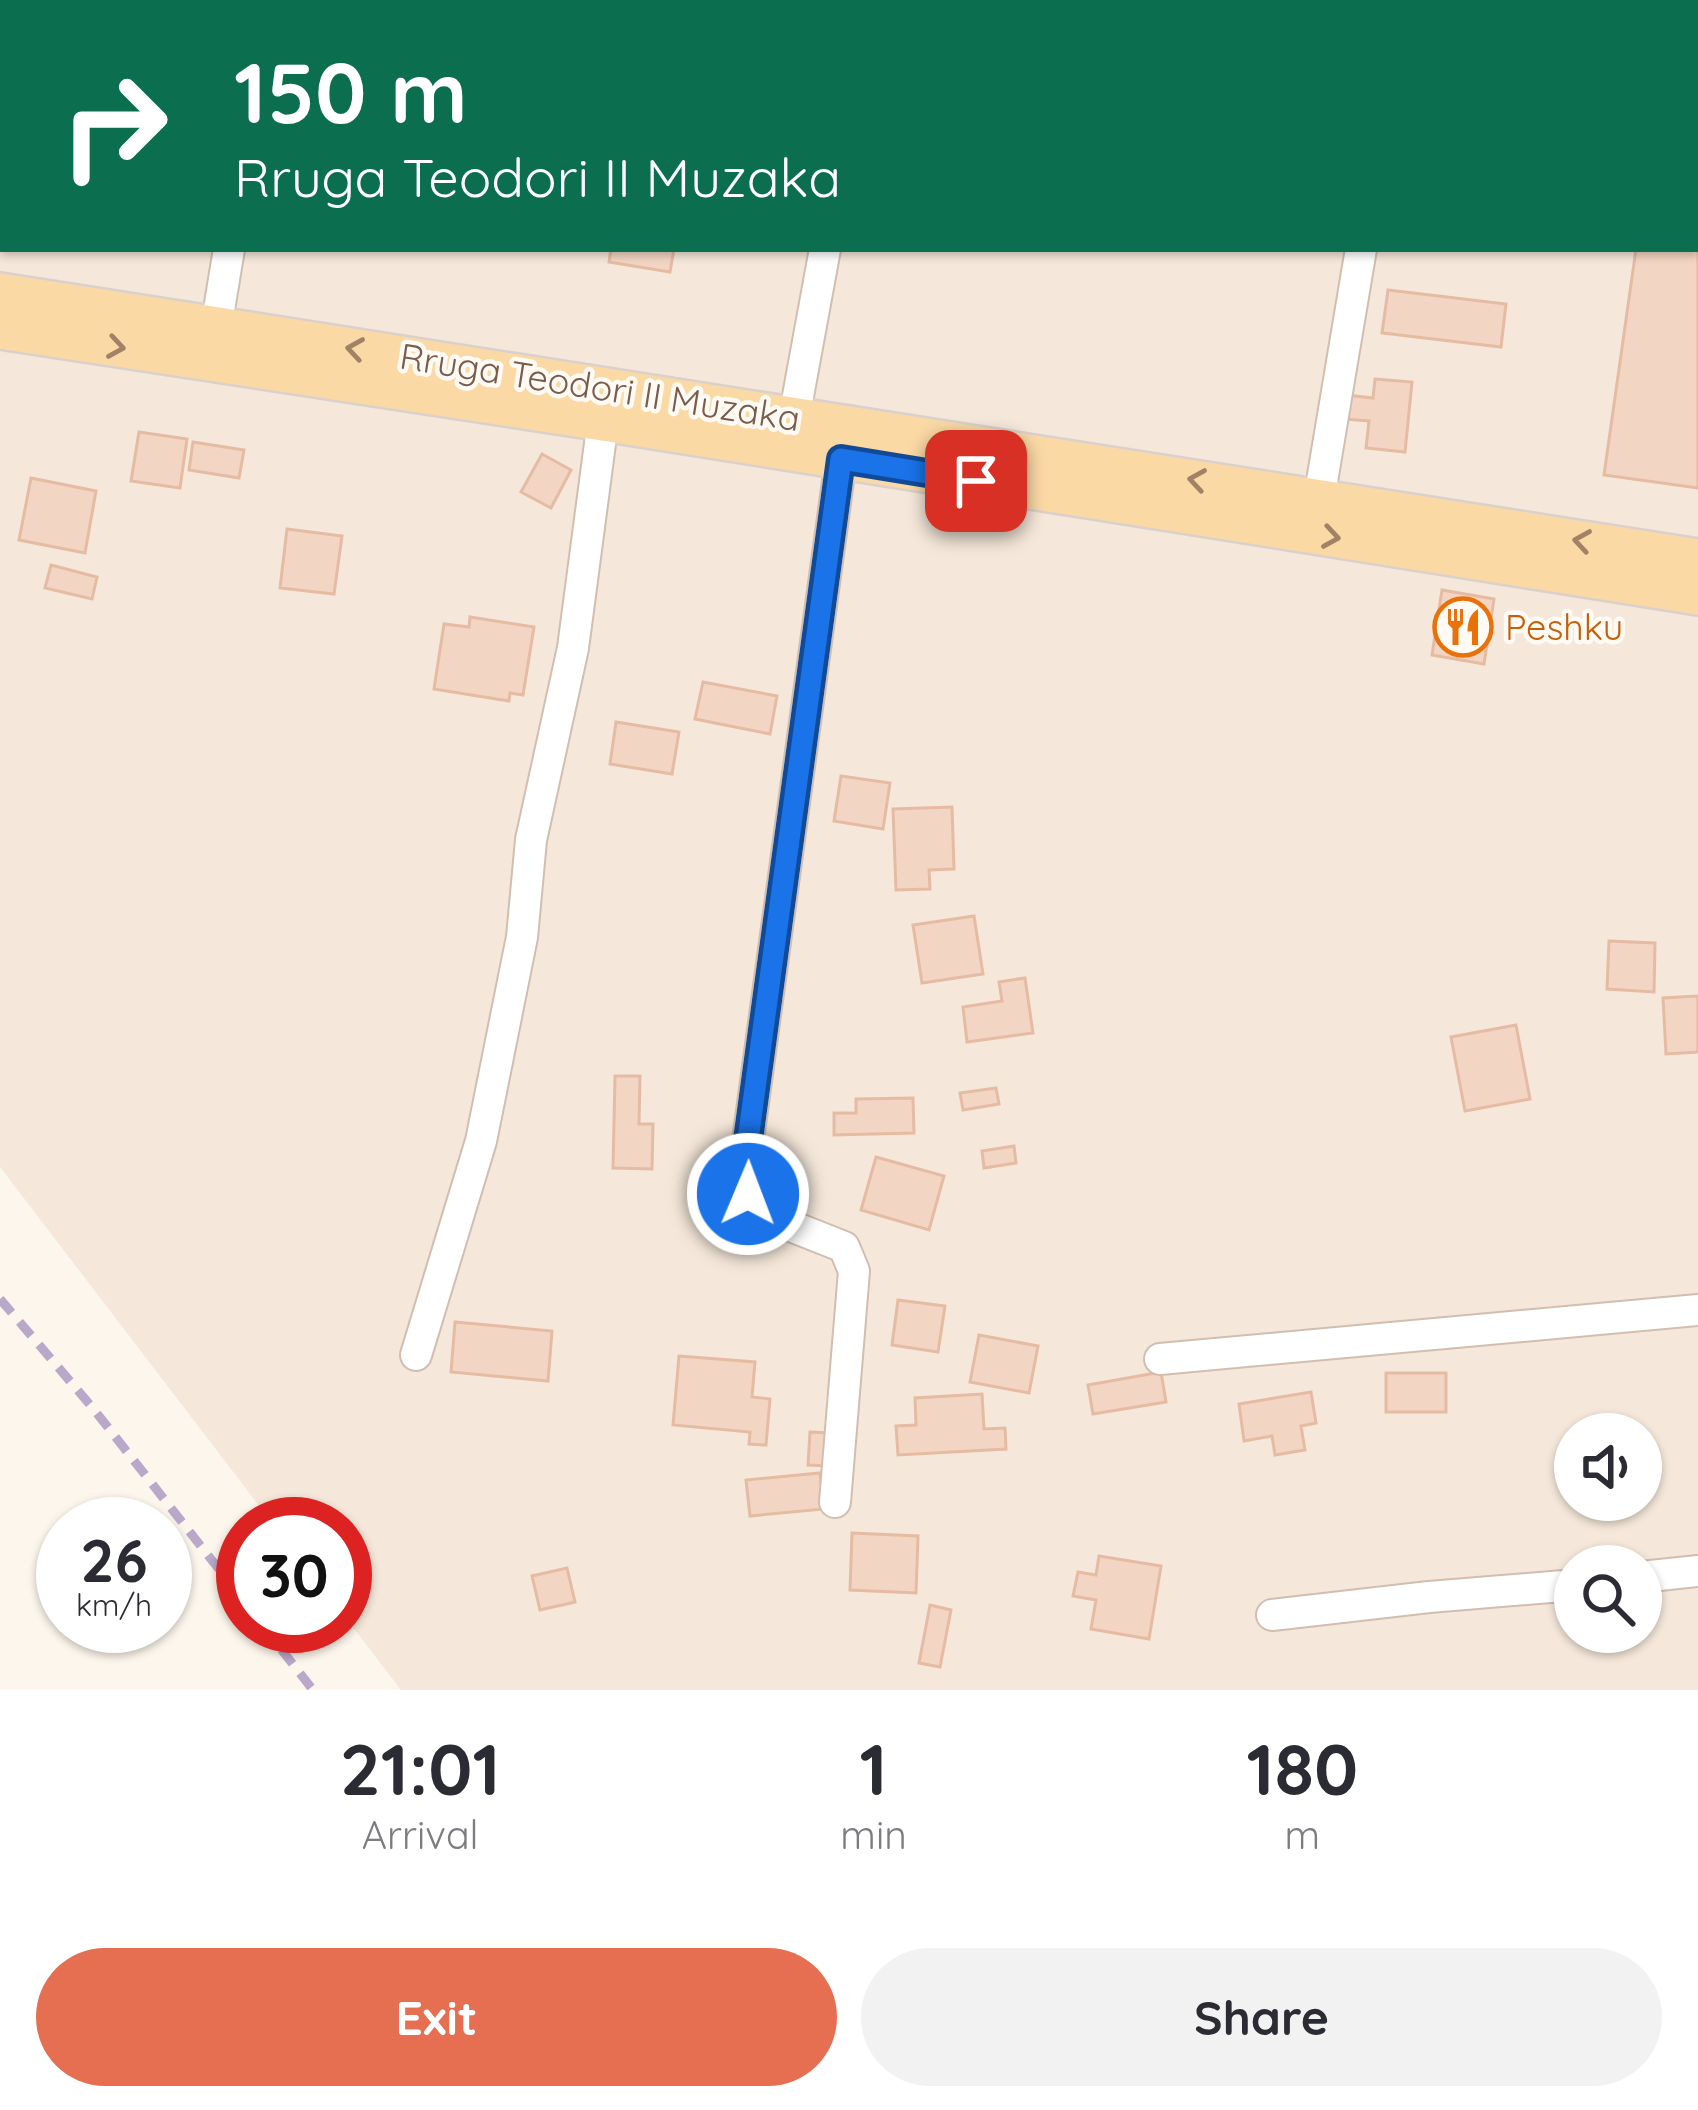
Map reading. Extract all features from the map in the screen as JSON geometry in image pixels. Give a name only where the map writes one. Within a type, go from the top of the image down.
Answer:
[{"type":"main road","name":"Rruga Teodori II Muzaka","points":[[0,292],[1698,559]]},
{"type":"main road","name":"Rruga Teodori II Muzaka","points":[[0,329],[1698,595]]},
{"type":"street","points":[[216,328],[229,252]]},
{"type":"street","points":[[794,418],[823,252]]},
{"type":"street","points":[[1319,499],[1360,252]]},
{"type":"street","points":[[416,1355],[482,1141],[521,937],[531,840],[573,648],[603,421]]},
{"type":"street","points":[[835,1502],[854,1271],[844,1246],[763,1215],[748,1194],[744,1169],[841,459]]},
{"type":"street","points":[[1160,1359],[1698,1310]]},
{"type":"street","points":[[1662,1575],[1698,1571]]},
{"type":"street","points":[[1272,1615],[1554,1587]]},
{"type":"shaded area","points":[[0,252],[1698,252],[1698,1690],[401,1690],[372,1652],[372,1497],[252,1497],[0,1167]]},
{"type":"building","points":[[611,252],[673,252],[670,272],[609,262]]},
{"type":"building","points":[[1636,252],[1698,252],[1698,488],[1604,475]]},
{"type":"building","points":[[1388,290],[1506,304],[1501,347],[1382,333]]},
{"type":"building","points":[[1375,379],[1412,382],[1405,452],[1366,448],[1369,421],[1343,419],[1346,395],[1373,398]]},
{"type":"building","points":[[139,432],[187,439],[180,488],[131,481]]},
{"type":"building","points":[[193,442],[244,450],[239,478],[189,470]]},
{"type":"building","points":[[542,454],[571,470],[551,508],[521,492]]},
{"type":"building","points":[[31,478],[96,491],[85,553],[19,540]]},
{"type":"building","points":[[287,529],[342,536],[334,594],[280,588]]},
{"type":"building","points":[[51,565],[97,577],[92,599],[45,588]]},
{"type":"building","name":"Peshku","points":[[1442,590],[1494,599],[1484,664],[1432,655]]},
{"type":"building","points":[[470,617],[534,627],[523,695],[510,693],[509,701],[434,689],[444,624],[469,627]]},
{"type":"building","points":[[703,682],[777,696],[770,734],[695,719]]},
{"type":"building","points":[[616,722],[679,732],[672,774],[610,764]]},
{"type":"building","points":[[841,776],[890,783],[883,829],[834,821]]},
{"type":"building","points":[[952,807],[954,869],[929,870],[930,889],[896,890],[893,809]]},
{"type":"building","points":[[974,916],[983,974],[922,983],[913,925]]},
{"type":"building","points":[[1609,941],[1655,943],[1654,992],[1607,989]]},
{"type":"building","points":[[1025,978],[1033,1033],[967,1042],[963,1007],[1002,1001],[999,982]]},
{"type":"building","points":[[1698,996],[1698,1052],[1666,1054],[1663,998]]},
{"type":"building","points":[[1516,1025],[1530,1099],[1465,1111],[1451,1037]]},
{"type":"building","points":[[615,1076],[640,1076],[639,1124],[653,1124],[652,1169],[613,1168]]},
{"type":"building","points":[[996,1088],[999,1104],[963,1110],[960,1093]]},
{"type":"building","points":[[913,1098],[914,1133],[834,1135],[834,1113],[856,1113],[856,1099]]},
{"type":"building","points":[[1014,1146],[1016,1163],[984,1168],[982,1151]]},
{"type":"building","points":[[876,1157],[944,1176],[929,1230],[861,1210]]},
{"type":"building","points":[[704,1197],[738,1199],[736,1222],[702,1220]]},
{"type":"building","points":[[898,1300],[945,1306],[938,1352],[892,1345]]},
{"type":"building","points":[[455,1322],[552,1331],[548,1381],[451,1372]]},
{"type":"building","points":[[979,1335],[1038,1346],[1029,1393],[970,1382]]},
{"type":"building","points":[[679,1356],[755,1362],[752,1397],[770,1399],[766,1445],[749,1444],[750,1432],[673,1425]]},
{"type":"building","points":[[1161,1372],[1166,1402],[1093,1414],[1088,1385]]},
{"type":"building","points":[[1386,1373],[1446,1373],[1446,1412],[1386,1412]]},
{"type":"building","points":[[1311,1392],[1316,1423],[1301,1426],[1305,1450],[1275,1455],[1272,1436],[1244,1441],[1239,1404]]},
{"type":"building","points":[[982,1394],[984,1429],[1005,1428],[1006,1449],[898,1455],[896,1426],[916,1425],[915,1398]]},
{"type":"building","points":[[810,1432],[829,1433],[827,1466],[808,1465]]},
{"type":"building","points":[[820,1473],[824,1509],[750,1516],[746,1480]]},
{"type":"building","points":[[852,1533],[918,1536],[916,1593],[850,1590]]},
{"type":"building","points":[[1099,1556],[1161,1566],[1149,1639],[1091,1629],[1096,1600],[1073,1596],[1078,1572],[1096,1575]]},
{"type":"building","points":[[567,1568],[575,1602],[540,1610],[532,1576]]},
{"type":"building","points":[[930,1605],[951,1610],[940,1667],[919,1663]]},
{"type":"railway","points":[[0,1299],[216,1565]]},
{"type":"railway","points":[[284,1653],[313,1690]]},
{"type":"place","name":"Peshku","points":[[1463,627]]},
{"type":"route","points":[[748,1194],[744,1169],[841,459],[976,481]]}]
